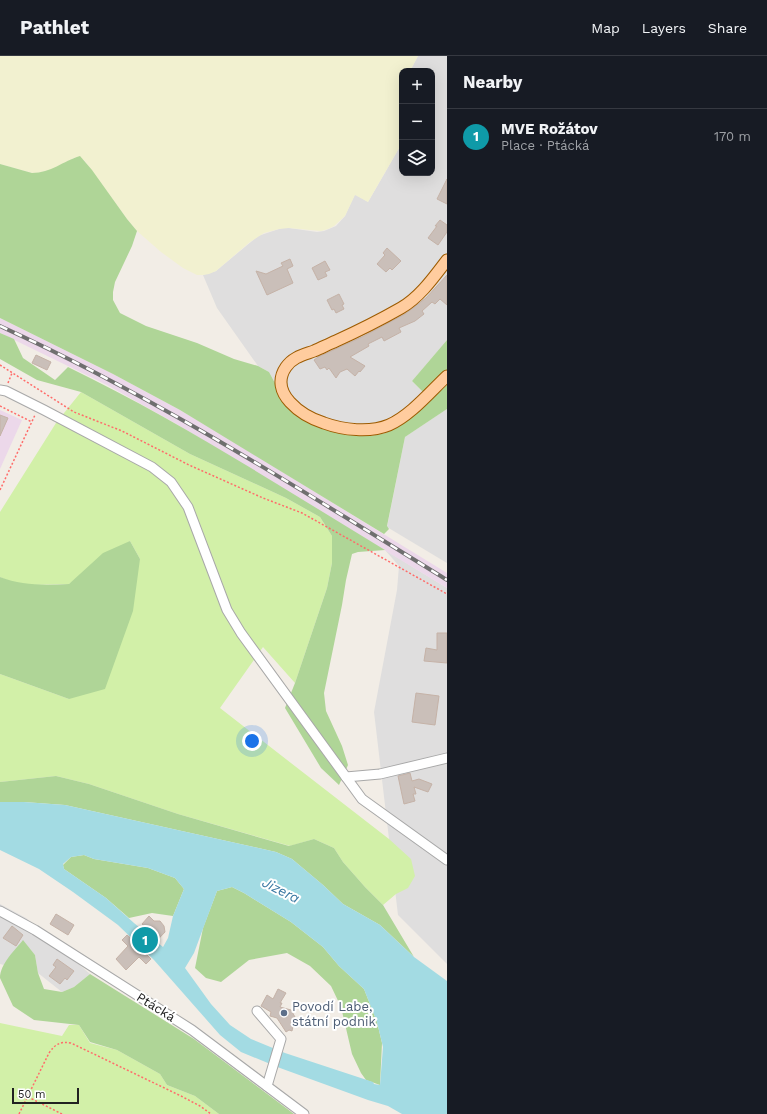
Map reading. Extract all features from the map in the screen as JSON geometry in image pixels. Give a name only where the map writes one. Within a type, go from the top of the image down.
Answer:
[{"type":"main road","points":[[447,260],[415,298],[402,308],[312,352],[301,355],[292,361],[282,374],[280,383],[286,398],[298,409],[313,418],[324,423],[359,429],[389,425],[398,420],[409,412],[447,376]]},
{"type":"street","points":[[0,390],[6,391],[39,407],[152,468],[171,482],[188,507],[226,610],[241,633],[362,799],[447,860]]},
{"type":"street","points":[[346,777],[380,774],[447,758]]},
{"type":"street","name":"Ptácká","points":[[0,911],[35,930],[192,1030],[304,1114]]},
{"type":"street","points":[[257,1012],[281,1039],[267,1086]]},
{"type":"path","points":[[0,365],[74,412],[122,432],[189,465],[249,492],[302,513],[447,594]]},
{"type":"path","points":[[0,406],[32,422]]},
{"type":"path","points":[[0,490],[39,407]]},
{"type":"path","points":[[19,1114],[53,1047],[58,1043],[66,1042],[72,1043],[181,1096],[200,1106],[211,1114]]},
{"type":"path","points":[[28,1098],[62,1114]]},
{"type":"shaded area","points":[[418,56],[447,56],[447,340],[412,381],[424,393],[424,405],[386,433],[370,436],[343,433],[283,398],[269,372],[258,366],[217,308],[203,275],[216,271],[258,236],[282,228],[317,232],[336,226],[345,216],[355,194],[368,202],[399,148],[399,176],[435,176],[435,68],[412,68]]},
{"type":"shaded area","points":[[0,318],[113,374],[180,410],[232,441],[447,573],[447,588],[173,422],[107,385],[0,333]]},
{"type":"shaded area","points":[[447,409],[447,563],[387,527],[405,437]]},
{"type":"shaded area","points":[[0,410],[22,420],[0,469]]},
{"type":"shaded area","points":[[385,550],[447,588],[447,964],[398,915],[374,712],[397,590],[399,566]]},
{"type":"shaded area","points":[[0,904],[26,918],[90,974],[74,987],[62,992],[38,973],[35,955],[23,941],[4,965],[0,964]]},
{"type":"green space","points":[[0,56],[418,56],[412,68],[399,68],[399,148],[368,202],[355,195],[345,216],[334,226],[328,229],[321,231],[289,228],[264,233],[250,242],[216,271],[209,274],[197,275],[183,268],[161,252],[137,231],[84,160],[74,158],[53,169],[38,173],[32,173],[0,164]]},
{"type":"green space","points":[[80,156],[137,231],[132,246],[115,282],[113,300],[120,313],[146,326],[197,343],[234,359],[258,366],[269,372],[283,398],[343,433],[370,436],[386,433],[424,405],[447,385],[447,409],[405,437],[387,526],[389,529],[384,534],[180,410],[113,374],[0,318],[0,164],[32,173],[51,169]]},
{"type":"green space","points":[[0,333],[14,339],[23,358],[55,380],[68,367],[109,387],[229,455],[385,550],[358,552],[352,554],[346,580],[324,693],[326,711],[342,746],[348,765],[339,785],[321,768],[285,708],[327,588],[332,563],[332,536],[320,517],[286,498],[190,454],[81,392],[37,380],[0,359]]},
{"type":"green space","points":[[447,340],[447,372],[424,393],[412,381]]},
{"type":"green space","points":[[81,392],[190,454],[286,498],[320,517],[332,536],[332,563],[327,588],[295,683],[263,647],[220,708],[389,839],[411,859],[415,876],[408,888],[396,894],[383,905],[343,862],[334,848],[314,839],[290,846],[178,814],[89,784],[56,776],[0,782],[0,674],[69,699],[140,559],[130,541],[69,584],[32,585],[11,582],[0,577],[0,512],[56,423]]},
{"type":"green space","points":[[130,541],[140,559],[133,611],[105,689],[69,699],[0,674],[0,577],[17,582],[42,585],[69,584],[103,553]]},
{"type":"green space","points":[[56,776],[89,784],[178,814],[289,846],[314,839],[334,848],[343,862],[383,905],[414,957],[380,925],[343,904],[292,859],[276,852],[65,805],[0,802],[0,782]]},
{"type":"green space","points":[[84,855],[94,859],[148,868],[175,878],[184,889],[173,916],[152,913],[129,918],[106,898],[64,869],[63,865],[71,857]]},
{"type":"green space","points":[[232,887],[291,922],[323,947],[339,966],[364,989],[377,1022],[382,1043],[380,1085],[366,1080],[361,1073],[352,1054],[341,1007],[331,986],[310,966],[287,953],[249,960],[221,982],[206,978],[195,968],[203,928],[217,891]]},
{"type":"green space","points":[[23,940],[35,955],[38,973],[44,989],[62,992],[74,987],[90,974],[194,1039],[294,1114],[219,1114],[195,1096],[167,1085],[160,1074],[117,1050],[90,1042],[79,1025],[34,1020],[13,1006],[0,978],[5,962]]},
{"type":"green space","points":[[0,1023],[62,1036],[69,1025],[79,1025],[90,1043],[117,1050],[160,1074],[167,1085],[195,1096],[219,1114],[0,1114]]},
{"type":"water","name":"Jizera","points":[[0,802],[24,802],[65,805],[276,852],[292,859],[343,904],[380,925],[414,957],[447,981],[447,1114],[402,1114],[388,1106],[280,1068],[241,1052],[220,1035],[154,960],[118,925],[39,869],[0,850]],"holes":[[[84,855],[94,859],[148,868],[175,878],[184,889],[173,916],[168,938],[163,947],[106,898],[64,869],[63,864],[71,857]],[[232,887],[291,922],[323,947],[339,966],[364,989],[377,1022],[383,1047],[380,1085],[285,1053],[251,1039],[230,1025],[211,1004],[185,968],[194,953],[217,891]]]},
{"type":"building","points":[[447,179],[447,204],[437,199]]},
{"type":"building","points":[[440,220],[447,225],[447,232],[438,245],[428,238]]},
{"type":"building","points":[[387,248],[401,261],[392,270],[390,268],[386,272],[377,264],[385,255],[383,253]]},
{"type":"building","points":[[290,259],[293,266],[287,269],[293,283],[267,295],[256,271],[266,274],[283,266],[281,263]]},
{"type":"building","points":[[325,261],[330,270],[325,272],[327,276],[318,280],[312,268]]},
{"type":"building","points":[[447,275],[447,305],[440,299],[435,304],[432,302],[422,311],[424,314],[415,321],[399,328],[401,332],[384,341],[382,337],[368,344],[369,346],[350,357],[365,366],[355,376],[347,369],[340,372],[336,378],[329,368],[327,370],[325,367],[320,369],[314,360],[318,357],[364,336],[405,314],[426,298]]},
{"type":"building","points":[[339,294],[344,304],[342,305],[344,309],[336,313],[334,309],[332,310],[327,300]]},
{"type":"building","points":[[36,355],[51,362],[47,370],[32,363]]},
{"type":"building","points":[[0,415],[8,418],[0,436]]},
{"type":"building","points":[[437,633],[447,633],[447,663],[424,661],[426,648],[437,650]]},
{"type":"building","points":[[416,693],[439,696],[435,725],[412,722]]},
{"type":"building","points":[[410,773],[412,781],[419,779],[432,784],[428,792],[414,787],[416,794],[413,794],[415,801],[404,804],[398,776]]},
{"type":"building","points":[[56,914],[74,925],[68,935],[50,924]]},
{"type":"building","points":[[149,916],[154,921],[160,921],[164,926],[165,932],[145,953],[151,959],[146,964],[139,957],[126,970],[116,959],[128,946],[122,940],[127,935],[134,941],[147,928],[142,924]]},
{"type":"building","points":[[12,926],[23,935],[16,946],[3,938]]},
{"type":"building","points":[[57,959],[74,971],[67,980],[65,978],[60,984],[49,976],[56,967],[53,965]]},
{"type":"building","points":[[278,989],[286,993],[280,1003],[282,1003],[280,1007],[291,1010],[295,1017],[292,1031],[289,1030],[286,1032],[277,1018],[270,1016],[271,1012],[261,1006],[267,995],[273,999]]},
{"type":"railway","points":[[0,326],[115,383],[171,414],[283,479],[447,580]]},
{"type":"place","name":"MVE Rožátov","points":[[145,940]]},
{"type":"place","name":"Povodí Labe, státní podnik","points":[[284,1013]]}]
